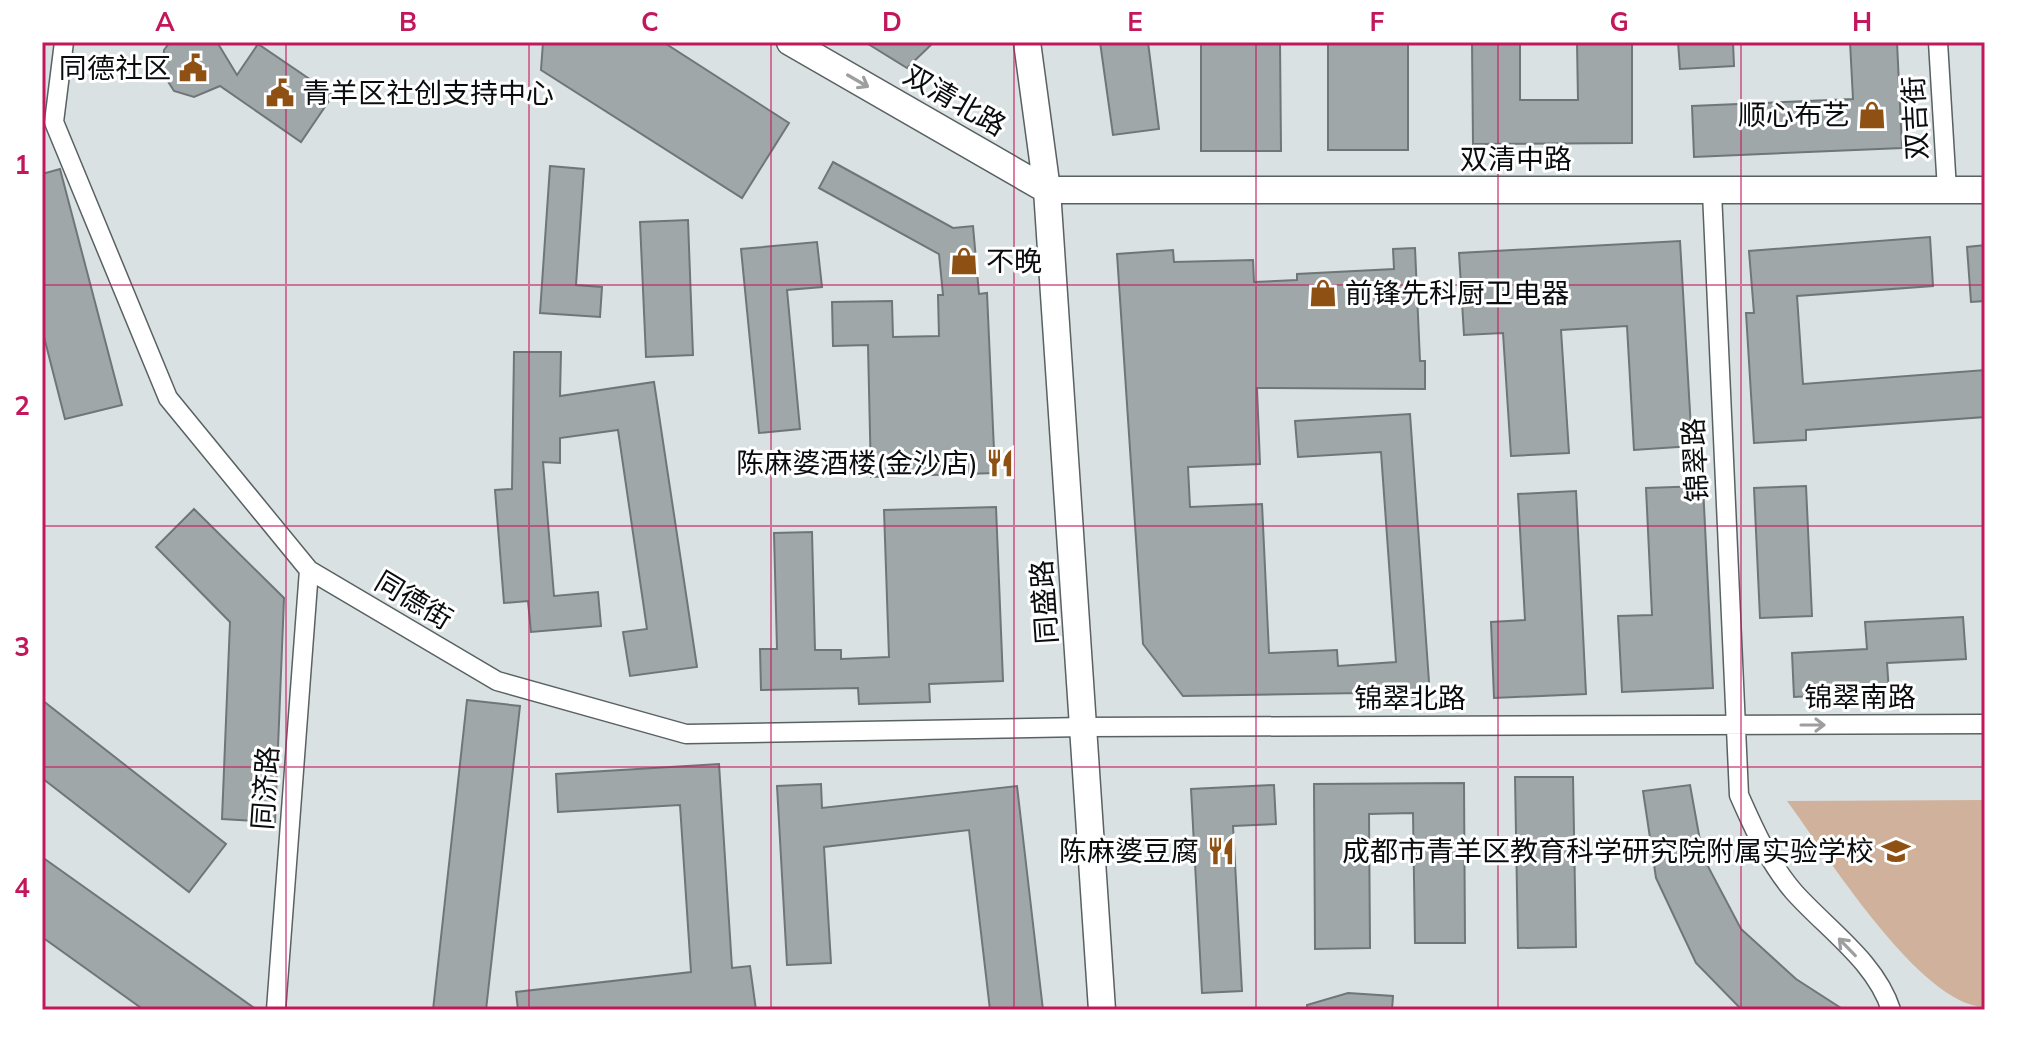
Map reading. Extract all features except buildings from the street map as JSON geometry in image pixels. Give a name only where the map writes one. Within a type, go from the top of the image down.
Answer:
[{"type":"street","name":"同德街","points":[[64,42],[48,124],[168,398],[309,570],[497,681],[686,734],[1084,727]]},
{"type":"street","name":"双清北路","points":[[790,42],[1047,190]]},
{"type":"street","name":"同盛路","points":[[1027,42],[1047,190],[1102,1010]]},
{"type":"street","name":"双吉街","points":[[1938,42],[1947,190]]},
{"type":"street","name":"双清中路","points":[[1047,190],[1985,190]]},
{"type":"street","name":"锦翠路","points":[[1712,192],[1739,795],[1761,844],[1791,889],[1878,979],[1891,1010]]},
{"type":"street","name":"同济路","points":[[276,1010],[309,570]]},
{"type":"street","name":"锦翠南路","points":[[1735,725],[1985,724]]},
{"type":"street","name":"锦翠北路","points":[[1084,727],[1735,725]]},
{"type":"shaded area","name":"成都市青羊区教育科学研究院附属实验学校","points":[[1985,800],[1985,1007],[1959,1000],[1932,982],[1904,955],[1849,888],[1787,801]]},
{"type":"place","name":"同德社区","points":[[193,68]]},
{"type":"place","name":"青羊区社创支持中心","points":[[280,93]]},
{"type":"place","name":"顺心布艺","points":[[1872,115]]},
{"type":"place","name":"不晚","points":[[964,261]]},
{"type":"place","name":"前锋先科厨卫电器","points":[[1323,293]]},
{"type":"place","name":"陈麻婆酒楼(金沙店)","points":[[1000,463]]},
{"type":"place","name":"陈麻婆豆腐","points":[[1221,851]]},
{"type":"place","name":"成都市青羊区教育科学研究院附属实验学校","points":[[1896,851]]}]
